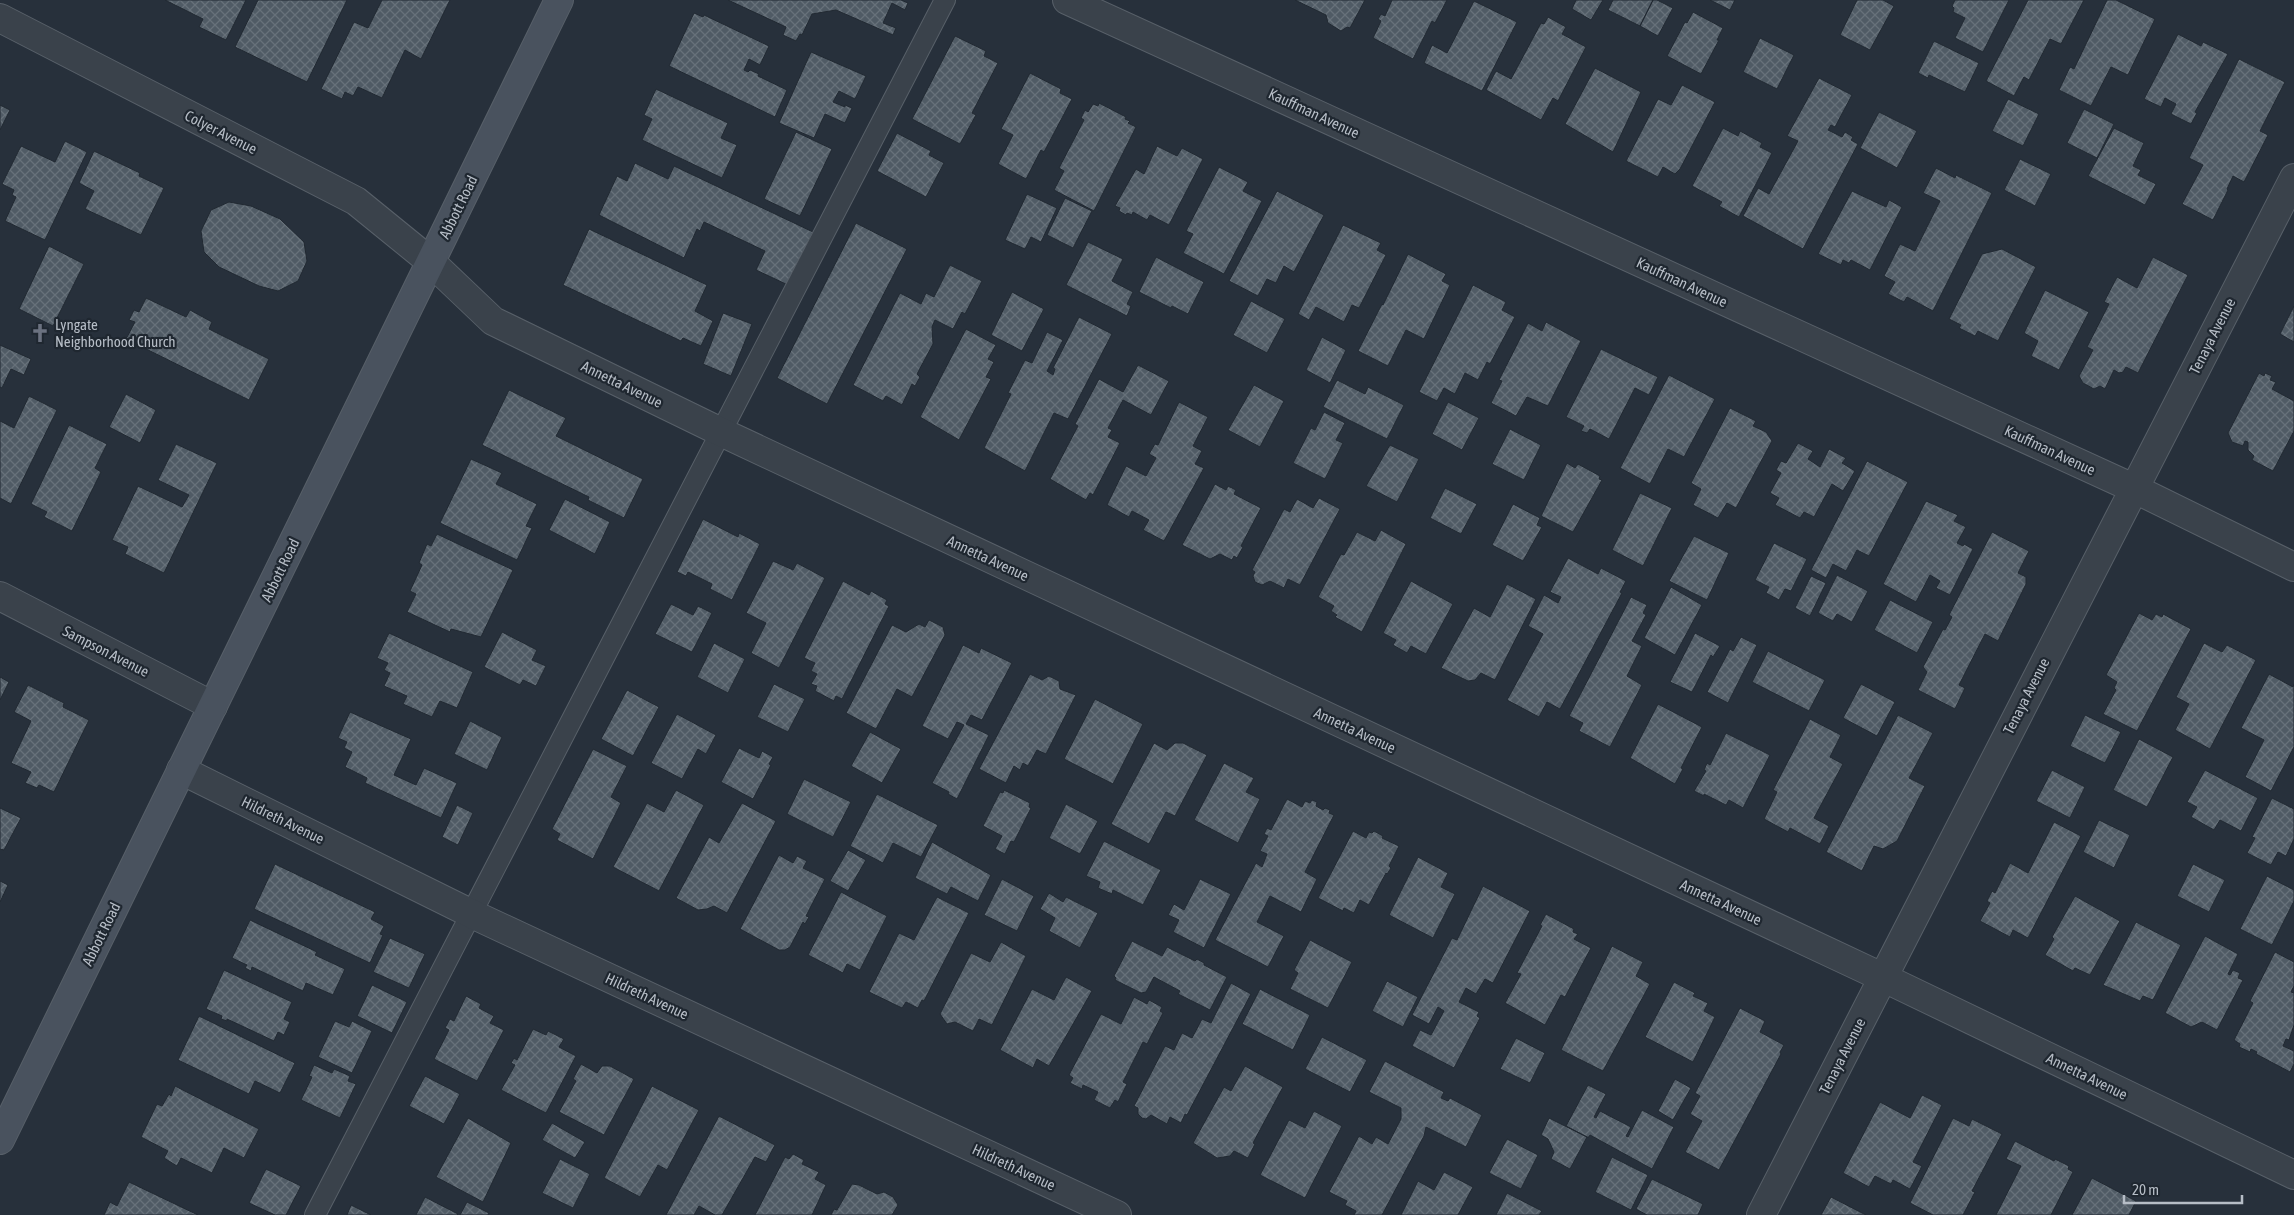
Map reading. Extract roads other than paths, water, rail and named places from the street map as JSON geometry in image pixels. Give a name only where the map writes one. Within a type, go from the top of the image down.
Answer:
[{"type":"street","name":"Abbott Road","points":[[0,1140],[559,0]]},
{"type":"street","name":"Kauffman Avenue","points":[[1067,0],[2133,488],[2294,567]]},
{"type":"street","name":"Colyer Avenue","points":[[0,18],[356,201],[431,262]]},
{"type":"street","name":"Tenaya Avenue","points":[[1760,1215],[2294,178]]},
{"type":"street","name":"Annetta Avenue","points":[[431,262],[492,321],[721,432],[1882,977],[2294,1175]]},
{"type":"street","name":"Sampson Avenue","points":[[0,596],[213,706]]},
{"type":"street","name":"Hildreth Avenue","points":[[181,770],[472,914],[1117,1215]]},
{"type":"lane","points":[[315,1215],[945,0]]},
{"type":"place","name":"Lyngate Neighborhood Church","points":[[40,333]]}]
